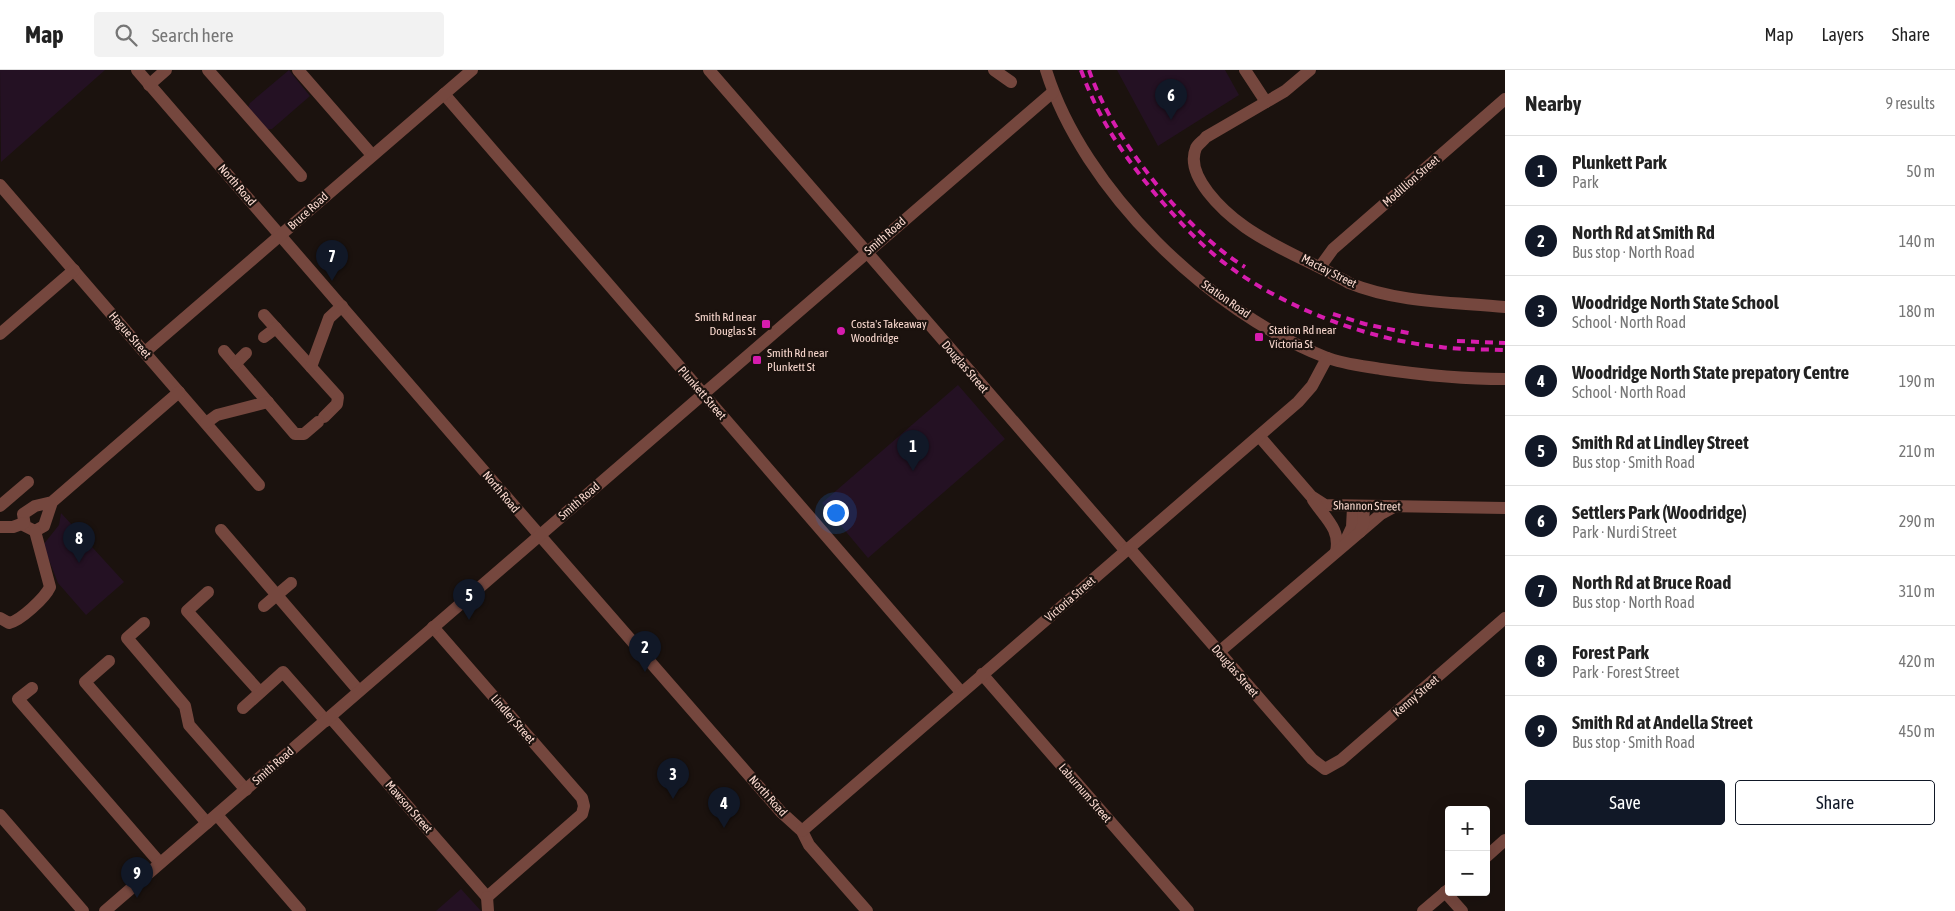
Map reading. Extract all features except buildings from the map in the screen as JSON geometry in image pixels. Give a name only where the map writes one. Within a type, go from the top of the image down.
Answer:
[{"type":"street","name":"North Road","points":[[137,70],[538,536],[626,633],[781,812],[802,831],[809,845],[867,911]]},
{"type":"street","points":[[149,85],[166,70]]},
{"type":"street","points":[[208,70],[301,176]]},
{"type":"street","points":[[298,70],[372,156]]},
{"type":"street","name":"Bruce Road","points":[[145,352],[472,70]]},
{"type":"street","name":"Douglas Street","points":[[709,70],[1127,549],[1220,652],[1312,759],[1324,769]]},
{"type":"street","points":[[994,70],[1011,82]]},
{"type":"street","name":"Station Road","points":[[1046,70],[1053,92],[1094,169],[1122,206],[1147,233],[1210,289],[1271,330],[1327,358],[1357,365],[1432,376],[1505,379]]},
{"type":"street","points":[[1245,70],[1266,102],[1285,91],[1310,70]]},
{"type":"street","name":"Smith Road","points":[[105,911],[1053,92]]},
{"type":"street","name":"Plunkett Street","points":[[444,94],[961,692]]},
{"type":"street","name":"Modillion Street","points":[[1320,266],[1333,249],[1505,99]]},
{"type":"street","name":"Mactay Street","points":[[1266,102],[1206,137],[1196,147],[1193,160],[1194,173],[1208,192],[1239,222],[1349,283],[1387,295],[1505,307]]},
{"type":"street","name":"Hague Street","points":[[0,185],[259,485]]},
{"type":"street","points":[[0,334],[74,270]]},
{"type":"street","points":[[311,367],[329,318],[342,306]]},
{"type":"street","points":[[224,350],[295,434],[304,434],[337,404],[338,397],[264,315]]},
{"type":"street","points":[[264,337],[276,328]]},
{"type":"street","points":[[235,364],[246,353]]},
{"type":"street","name":"Victoria Street","points":[[802,831],[1259,436],[1312,386],[1327,358]]},
{"type":"street","points":[[52,502],[44,526],[31,531],[24,523],[23,514],[27,509],[52,502],[179,392]]},
{"type":"street","points":[[206,423],[217,414],[268,402]]},
{"type":"street","name":"Shannon Street","points":[[1259,436],[1310,496],[1328,506],[1505,508]]},
{"type":"street","points":[[0,506],[28,482]]},
{"type":"street","points":[[1310,496],[1336,530],[1337,551]]},
{"type":"street","points":[[1337,551],[1352,527],[1358,507]]},
{"type":"street","points":[[1358,507],[1363,524],[1359,533]]},
{"type":"street","points":[[1220,652],[1381,514],[1397,507]]},
{"type":"street","points":[[0,527],[13,527],[24,523]]},
{"type":"street","points":[[221,530],[278,594],[359,691]]},
{"type":"street","points":[[0,618],[9,623],[16,621],[42,598],[50,588],[35,531]]},
{"type":"street","points":[[264,606],[292,583]]},
{"type":"street","points":[[208,592],[187,611],[260,692],[243,708]]},
{"type":"street","name":"Kenny Street","points":[[1324,769],[1341,760],[1505,618]]},
{"type":"street","points":[[144,624],[127,638],[185,706],[189,725],[246,790]]},
{"type":"street","name":"Lindley Street","points":[[434,627],[582,798],[584,806],[582,814],[487,897]]},
{"type":"street","points":[[108,661],[85,682],[300,911]]},
{"type":"street","name":"Mawson Street","points":[[260,692],[283,672],[328,719],[487,897]]},
{"type":"street","name":"Laburnum Street","points":[[982,674],[1188,911]]},
{"type":"street","points":[[32,688],[18,699],[160,863]]},
{"type":"street","points":[[0,815],[83,911]]},
{"type":"street","points":[[1490,853],[1505,840]]},
{"type":"street","points":[[1423,911],[1445,893]]},
{"type":"street","points":[[1451,896],[1462,911]]},
{"type":"street","points":[[487,897],[488,911]]},
{"type":"shaded area","points":[[0,70],[105,70],[1,162]]},
{"type":"shaded area","points":[[289,70],[310,96],[272,129],[267,129],[248,107],[250,103]]},
{"type":"shaded area","points":[[1117,70],[1225,70],[1239,95],[1158,146]]},
{"type":"shaded area","points":[[958,385],[1005,439],[868,558],[822,503]]},
{"type":"shaded area","points":[[61,513],[124,582],[86,615],[58,583],[43,545],[59,525]]},
{"type":"shaded area","points":[[461,889],[481,911],[436,911]]},
{"type":"railway","points":[[1081,70],[1096,105],[1113,136],[1157,196],[1199,241],[1227,265],[1250,281],[1328,320],[1385,337],[1449,348],[1505,350]]},
{"type":"railway","points":[[1089,70],[1114,124],[1153,180],[1198,230],[1222,251],[1245,267]]},
{"type":"railway","points":[[1333,314],[1365,324],[1413,334]]},
{"type":"railway","points":[[1457,341],[1505,343]]},
{"type":"place","name":"Settlers Park (Woodridge)","points":[[1171,120]]},
{"type":"place","name":"North Rd at Bruce Road","points":[[332,281]]},
{"type":"place","name":"Smith Rd near Douglas St","points":[[766,324]]},
{"type":"place","name":"Costa's Takeaway Woodridge","points":[[841,331]]},
{"type":"place","name":"Station Rd near Victoria St","points":[[1259,337]]},
{"type":"place","name":"Smith Rd near Plunkett St","points":[[757,360]]},
{"type":"place","name":"Plunkett Park","points":[[913,471]]},
{"type":"place","name":"Forest Park","points":[[79,563]]},
{"type":"place","name":"Smith Rd at Lindley Street","points":[[469,620]]},
{"type":"place","name":"North Rd at Smith Rd","points":[[645,672]]},
{"type":"place","name":"Woodridge North State School","points":[[673,799]]},
{"type":"place","name":"Woodridge North State prepatory Centre","points":[[724,828]]},
{"type":"place","name":"Smith Rd at Andella Street","points":[[137,898]]}]
